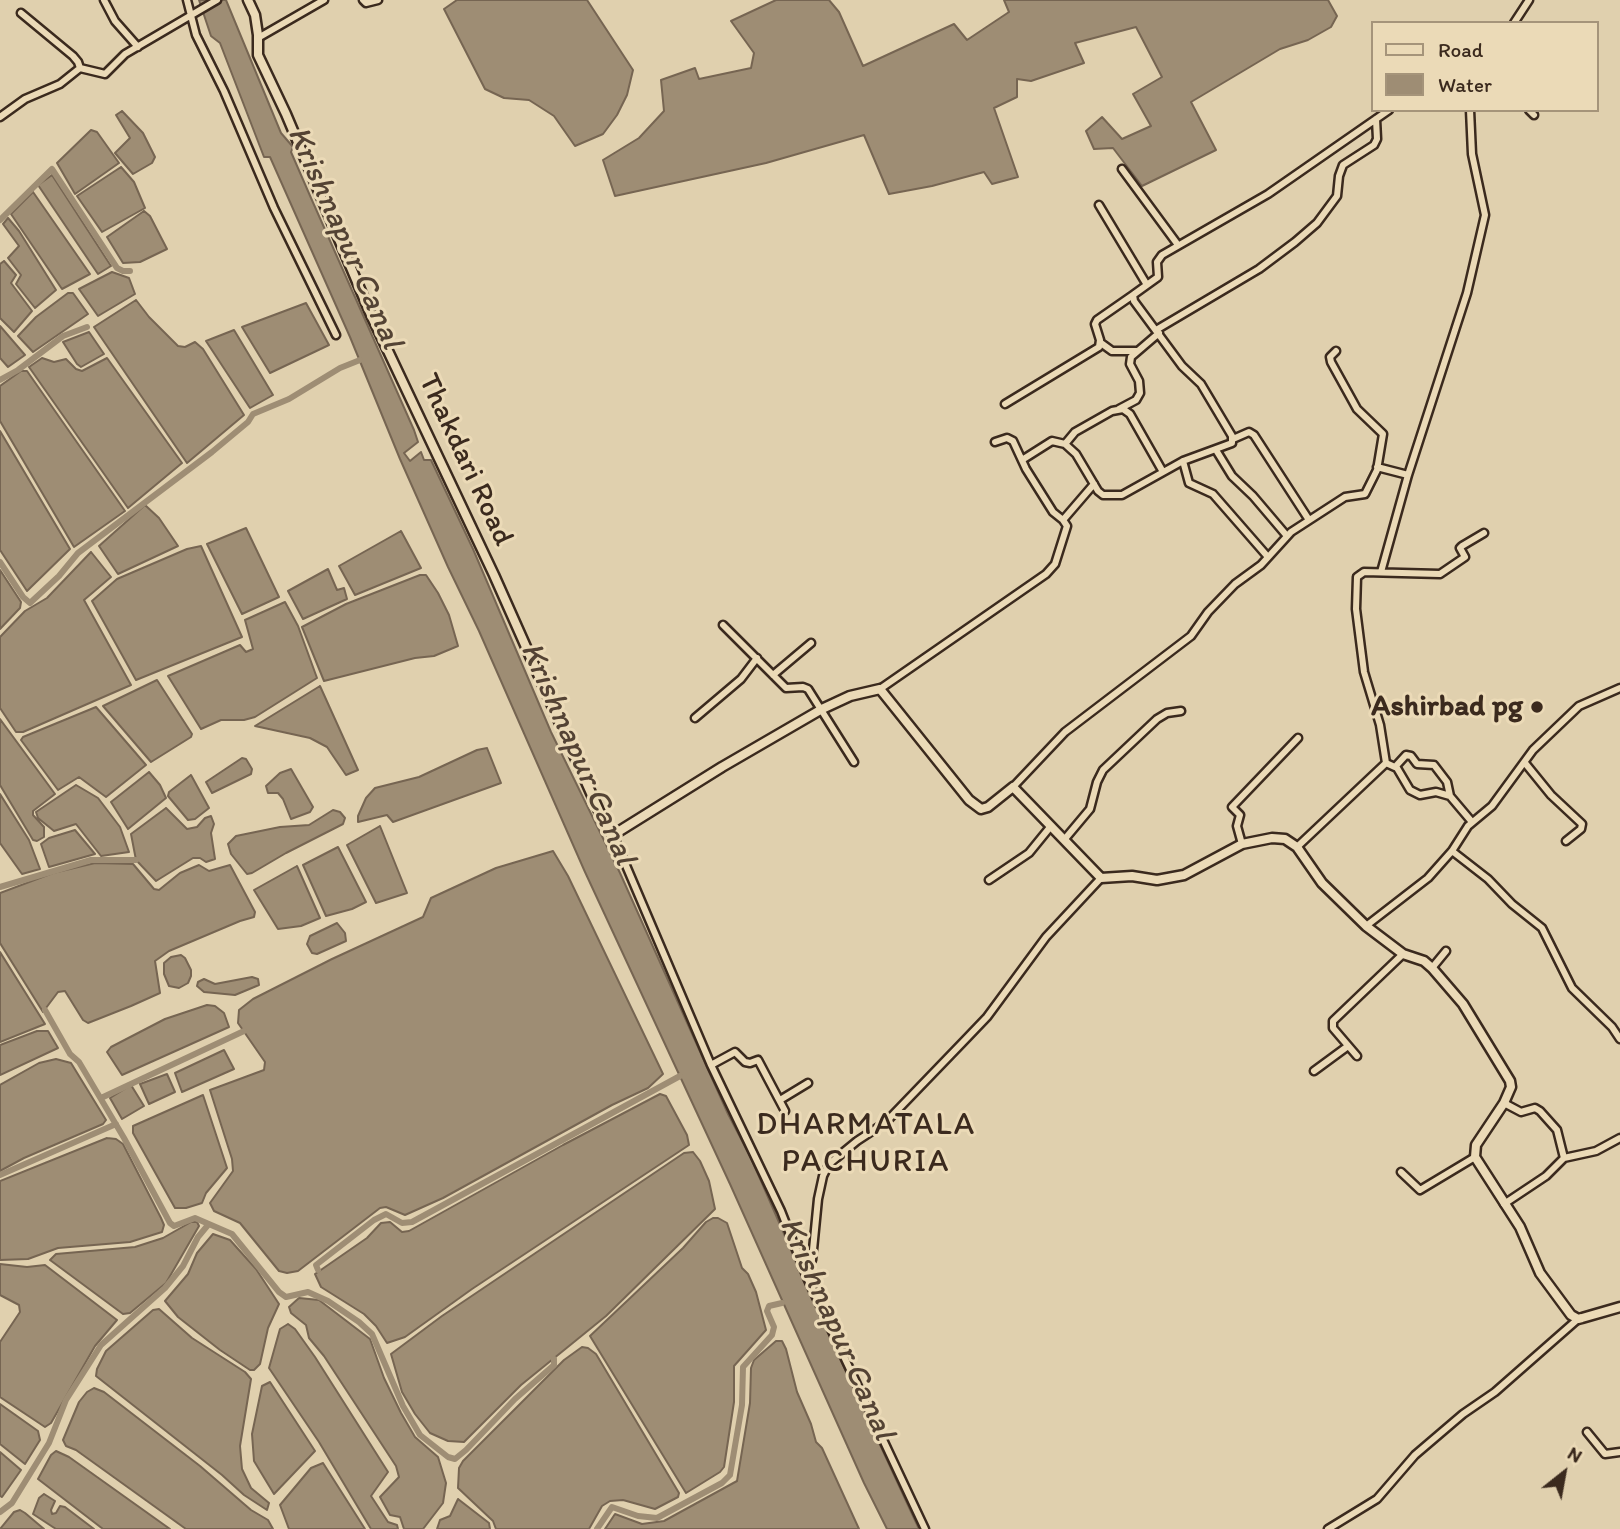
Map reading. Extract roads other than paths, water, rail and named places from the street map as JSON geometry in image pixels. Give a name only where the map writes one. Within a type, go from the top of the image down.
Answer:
[{"type":"street","points":[[104,0],[119,27],[138,47]]},
{"type":"street","points":[[187,0],[195,13],[196,34],[224,91],[274,208],[336,335]]},
{"type":"street","points":[[80,68],[105,74],[125,54],[217,0]]},
{"type":"street","name":"Thakdari Road","points":[[248,0],[255,15],[258,55],[370,314],[494,575],[603,820],[613,835]]},
{"type":"street","points":[[258,38],[324,0]]},
{"type":"street","points":[[363,0],[366,3],[378,0]]},
{"type":"street","points":[[1515,21],[1529,0]]},
{"type":"street","points":[[21,13],[73,56],[80,68]]},
{"type":"street","points":[[0,117],[25,99],[61,84],[80,68]]},
{"type":"street","points":[[1137,351],[1112,351],[1101,343],[1095,328],[1097,320],[1158,277],[1158,258],[1268,194],[1386,112]]},
{"type":"street","points":[[1381,572],[1408,475],[1467,293],[1485,215],[1472,154],[1470,112]]},
{"type":"street","points":[[1065,444],[1075,432],[1136,400],[1140,393],[1139,381],[1130,364],[1131,357],[1157,331],[1259,269],[1317,223],[1337,196],[1343,165],[1374,145],[1377,139],[1376,120]]},
{"type":"street","points":[[1122,169],[1178,244]]},
{"type":"street","points":[[1099,205],[1147,285]]},
{"type":"street","points":[[1133,295],[1182,366],[1198,379],[1233,439]]},
{"type":"street","points":[[1004,404],[1094,350],[1101,343]]},
{"type":"street","points":[[880,689],[947,774],[976,805],[981,809],[988,807],[1013,787],[1065,732],[1191,636],[1208,612],[1287,536],[1345,498],[1363,495],[1377,467],[1383,434],[1353,402],[1331,362],[1330,357],[1336,351]]},
{"type":"street","points":[[1118,409],[1130,414],[1163,472]]},
{"type":"street","points":[[1022,460],[1052,441],[1065,444],[1076,454],[1102,495],[1122,495],[1183,461],[1229,445],[1233,439],[1248,432],[1254,435],[1309,520]]},
{"type":"street","points":[[925,1529],[711,1065],[613,835],[822,709],[850,696],[880,689],[1051,570],[1066,530],[1063,520],[1054,512],[1010,438],[995,442]]},
{"type":"street","points":[[1216,450],[1231,476],[1253,496],[1287,536]]},
{"type":"street","points":[[1183,461],[1189,483],[1213,494],[1268,557]]},
{"type":"street","points":[[1377,467],[1408,475]]},
{"type":"street","points":[[1063,520],[1094,484]]},
{"type":"street","points":[[1386,763],[1380,725],[1364,672],[1356,609],[1357,577],[1364,572],[1440,574],[1465,557],[1460,548],[1462,546],[1484,533]]},
{"type":"street","points":[[723,625],[786,688],[808,689],[854,762]]},
{"type":"street","points":[[773,675],[811,643]]},
{"type":"street","points":[[695,718],[741,679],[757,658]]},
{"type":"street","points":[[1366,926],[1418,887],[1452,851],[1472,822],[1492,806],[1537,746],[1578,706],[1620,688]]},
{"type":"street","points":[[1064,840],[1090,809],[1103,770],[1157,719],[1167,713],[1181,711]]},
{"type":"street","points":[[1242,844],[1237,826],[1240,815],[1231,807],[1298,738]]},
{"type":"street","points":[[1395,767],[1406,755],[1411,756],[1417,764],[1434,765],[1447,782],[1450,796],[1472,822]]},
{"type":"street","points":[[1386,763],[1395,767],[1410,790],[1420,795],[1436,792],[1450,796]]},
{"type":"street","points":[[1297,848],[1386,763]]},
{"type":"street","points":[[1525,763],[1551,795],[1582,824],[1581,829],[1566,841]]},
{"type":"street","points":[[1013,787],[1101,878]]},
{"type":"street","points":[[989,880],[1029,853],[1051,826]]},
{"type":"street","points":[[802,1267],[812,1260],[818,1199],[823,1176],[829,1164],[857,1140],[886,1122],[987,1017],[1046,937],[1101,878],[1126,876],[1157,880],[1184,876],[1242,844],[1279,838],[1297,848],[1322,884],[1366,926],[1403,954],[1424,961],[1463,1004],[1510,1081],[1511,1087],[1504,1103],[1476,1145],[1475,1157],[1520,1227],[1544,1280],[1571,1315],[1578,1319]]},
{"type":"street","points":[[1452,851],[1488,878],[1512,904],[1542,928],[1572,988],[1612,1027],[1620,1039]]},
{"type":"street","points":[[1432,968],[1446,951]]},
{"type":"street","points":[[1357,1056],[1333,1028],[1333,1020],[1403,954]]},
{"type":"street","points":[[1314,1071],[1348,1046]]},
{"type":"street","points":[[711,1065],[735,1052],[745,1062],[758,1060],[785,1111]]},
{"type":"street","points":[[780,1100],[808,1083]]},
{"type":"street","points":[[1504,1103],[1521,1112],[1535,1108],[1540,1111],[1557,1130],[1564,1158]]},
{"type":"street","points":[[1504,1204],[1546,1176],[1564,1158],[1596,1151],[1620,1138]]},
{"type":"street","points":[[1401,1172],[1420,1190],[1475,1157]]},
{"type":"street","points":[[1328,1529],[1377,1499],[1415,1455],[1463,1414],[1496,1392],[1578,1319],[1620,1307]]},
{"type":"street","points":[[1587,1432],[1605,1454],[1620,1452]]},
{"type":"water","points":[[199,0],[226,0],[281,133],[293,147],[291,152],[414,430],[418,442],[404,453],[410,461],[421,452],[424,460],[431,460],[473,549],[551,732],[620,873],[919,1529],[887,1529],[864,1483],[448,567],[270,157],[264,157],[220,43],[211,36]]},
{"type":"water","points":[[457,0],[587,0],[633,70],[627,95],[603,134],[575,146],[554,116],[529,100],[504,98],[485,89],[444,9]]},
{"type":"water","points":[[776,0],[829,0],[839,12],[863,66],[954,24],[967,40],[1009,12],[1004,0],[1328,0],[1337,16],[1331,27],[1308,40],[1280,49],[1191,102],[1216,150],[1142,186],[1113,148],[1094,149],[1086,131],[1102,117],[1122,139],[1151,126],[1133,94],[1162,77],[1136,27],[1075,43],[1084,63],[1031,81],[1017,79],[1017,97],[994,108],[1018,177],[992,184],[984,172],[889,194],[864,135],[766,163],[615,196],[603,160],[639,138],[664,111],[661,80],[695,68],[699,79],[751,68],[754,53],[731,21]]},
{"type":"water","points":[[122,111],[143,133],[155,157],[152,163],[133,174],[115,153],[130,138],[116,115]]},
{"type":"water","points":[[91,130],[97,132],[119,163],[75,194],[57,163]]},
{"type":"water","points":[[121,167],[134,182],[145,208],[102,232],[77,196]]},
{"type":"water","points":[[52,175],[111,266],[98,274],[38,185]]},
{"type":"water","points":[[33,192],[90,274],[62,289],[11,214]]},
{"type":"water","points":[[144,211],[150,216],[167,249],[140,262],[123,263],[107,237]]},
{"type":"water","points":[[8,218],[56,290],[35,308],[16,284],[21,275],[8,258],[19,246],[3,224]]},
{"type":"water","points":[[4,261],[16,275],[11,283],[32,311],[14,332],[0,318],[0,264]]},
{"type":"water","points":[[112,272],[129,278],[135,294],[98,316],[79,289]]},
{"type":"water","points":[[68,293],[73,293],[88,314],[33,352],[18,336],[36,317]]},
{"type":"water","points":[[136,300],[178,346],[185,347],[195,342],[203,349],[244,415],[187,463],[94,327]]},
{"type":"water","points":[[306,303],[329,345],[270,373],[242,327]]},
{"type":"water","points":[[0,326],[25,355],[8,367],[0,358]]},
{"type":"water","points":[[234,330],[273,395],[250,408],[206,341]]},
{"type":"water","points":[[89,332],[104,354],[81,367],[63,342]]},
{"type":"water","points":[[42,358],[54,362],[66,359],[82,371],[107,358],[182,463],[128,508],[29,367]]},
{"type":"water","points":[[21,371],[27,371],[125,511],[74,547],[0,421],[0,386]]},
{"type":"water","points":[[0,431],[70,549],[27,591],[0,550]]},
{"type":"water","points":[[145,505],[159,518],[178,546],[118,574],[99,546]]},
{"type":"water","points":[[246,528],[279,597],[242,614],[207,544]]},
{"type":"water","points":[[401,531],[421,568],[355,595],[339,566]]},
{"type":"water","points":[[201,546],[242,637],[136,680],[92,601],[117,579],[187,549]]},
{"type":"water","points":[[91,552],[111,577],[84,600],[131,685],[23,732],[16,732],[0,708],[0,637],[25,611],[47,598]]},
{"type":"water","points":[[328,569],[337,590],[344,588],[347,599],[303,619],[288,591]]},
{"type":"water","points":[[0,570],[21,602],[20,608],[0,629]]},
{"type":"water","points":[[426,575],[438,593],[449,615],[458,646],[434,656],[415,658],[324,681],[302,627],[346,604]]},
{"type":"water","points":[[285,602],[298,626],[317,678],[255,717],[221,720],[201,729],[168,676],[240,645],[246,652],[253,649],[245,620]]},
{"type":"water","points":[[157,680],[192,734],[151,762],[103,706]]},
{"type":"water","points":[[320,686],[358,770],[346,775],[327,747],[310,738],[255,726]]},
{"type":"water","points":[[96,707],[146,765],[106,797],[79,777],[58,790],[21,740]]},
{"type":"water","points":[[0,719],[55,794],[33,811],[33,815],[44,827],[44,837],[37,841],[33,840],[0,785]]},
{"type":"water","points":[[487,748],[501,783],[393,822],[387,815],[358,822],[366,798],[375,788],[419,777]]},
{"type":"water","points":[[242,758],[246,759],[252,769],[251,774],[212,793],[206,782]]},
{"type":"water","points":[[291,769],[313,807],[310,812],[291,819],[283,799],[278,793],[268,793],[266,786],[280,773]]},
{"type":"water","points":[[149,772],[166,798],[128,829],[111,802]]},
{"type":"water","points":[[191,775],[209,808],[195,819],[188,820],[168,796],[169,792]]},
{"type":"water","points":[[76,785],[98,798],[120,827],[129,852],[101,856],[76,824],[54,831],[38,818],[36,812]]},
{"type":"water","points":[[0,794],[29,840],[40,869],[22,874],[0,843]]},
{"type":"water","points":[[166,808],[187,829],[197,827],[205,818],[211,816],[214,824],[211,833],[215,859],[206,862],[193,858],[156,881],[136,860],[131,834]]},
{"type":"water","points":[[333,810],[340,812],[345,818],[343,824],[252,873],[247,874],[231,854],[228,844],[236,836],[280,827],[309,825]]},
{"type":"water","points":[[380,826],[407,893],[376,903],[347,845]]},
{"type":"water","points":[[75,830],[95,854],[49,867],[41,844],[49,838]]},
{"type":"water","points":[[338,847],[366,902],[326,916],[303,865]]},
{"type":"water","points":[[553,851],[568,876],[663,1074],[648,1088],[443,1198],[405,1215],[386,1207],[380,1208],[298,1271],[279,1271],[240,1223],[214,1211],[210,1203],[233,1171],[232,1159],[210,1090],[264,1070],[265,1062],[238,1023],[239,1010],[253,999],[332,959],[423,917],[431,898],[496,868]]},
{"type":"water","points":[[95,863],[133,864],[154,889],[159,890],[180,873],[199,865],[209,871],[230,865],[255,912],[254,917],[169,951],[155,961],[160,993],[88,1023],[83,1020],[65,991],[58,992],[43,1012],[0,943],[0,893],[53,873]]},
{"type":"water","points":[[297,866],[320,918],[301,926],[278,929],[254,890]]},
{"type":"water","points":[[337,923],[345,933],[346,941],[317,954],[312,953],[307,944],[310,936]]},
{"type":"water","points":[[0,952],[45,1024],[0,1042]]},
{"type":"water","points":[[181,955],[191,970],[191,976],[188,983],[179,988],[169,986],[164,974],[164,963],[171,957]]},
{"type":"water","points":[[252,977],[258,979],[259,985],[235,995],[204,992],[197,986],[198,982],[204,979],[215,984]]},
{"type":"water","points":[[207,1005],[215,1006],[224,1013],[229,1027],[122,1075],[107,1052],[111,1047],[165,1019]]},
{"type":"water","points":[[37,1031],[48,1031],[58,1048],[0,1075],[0,1045]]},
{"type":"water","points":[[224,1050],[234,1069],[182,1092],[175,1073]]},
{"type":"water","points":[[56,1059],[71,1063],[106,1120],[103,1124],[0,1171],[0,1085],[39,1063]]},
{"type":"water","points":[[167,1074],[175,1092],[149,1104],[140,1084]]},
{"type":"water","points":[[131,1085],[144,1106],[122,1119],[110,1098]]},
{"type":"water","points":[[660,1094],[666,1096],[687,1135],[689,1145],[472,1289],[405,1337],[387,1343],[364,1314],[321,1287],[315,1274],[367,1238],[381,1223],[390,1222],[402,1232],[409,1231]]},
{"type":"water","points":[[203,1095],[227,1168],[206,1193],[202,1203],[175,1208],[133,1133],[133,1126]]},
{"type":"water","points":[[107,1138],[116,1139],[123,1144],[161,1218],[164,1225],[162,1232],[130,1242],[58,1248],[28,1259],[0,1260],[0,1181]]},
{"type":"water","points":[[693,1152],[709,1181],[715,1209],[606,1316],[521,1385],[464,1442],[448,1441],[430,1433],[402,1392],[391,1354],[442,1316],[684,1153]]},
{"type":"water","points":[[713,1218],[727,1223],[742,1268],[748,1274],[756,1292],[766,1330],[734,1366],[734,1402],[724,1467],[686,1493],[590,1336]]},
{"type":"water","points":[[191,1222],[197,1222],[199,1226],[166,1283],[130,1313],[123,1314],[50,1260],[56,1254],[135,1247],[163,1238]]},
{"type":"water","points":[[213,1234],[230,1240],[256,1269],[279,1304],[268,1328],[260,1364],[254,1370],[220,1350],[178,1317],[165,1301],[188,1274],[197,1253]]},
{"type":"water","points":[[0,1264],[27,1267],[45,1265],[117,1320],[95,1346],[51,1423],[45,1427],[0,1397],[0,1342],[20,1312],[19,1305],[0,1295]]},
{"type":"water","points":[[299,1298],[319,1300],[370,1339],[384,1378],[401,1413],[415,1437],[438,1457],[446,1483],[443,1503],[423,1529],[404,1529],[400,1517],[390,1515],[380,1497],[399,1477],[396,1466],[324,1356],[309,1338],[306,1325],[291,1313],[289,1307]]},
{"type":"water","points":[[159,1309],[192,1338],[245,1372],[251,1379],[240,1446],[242,1469],[251,1488],[269,1503],[267,1510],[244,1495],[96,1376],[106,1351],[153,1310]]},
{"type":"water","points":[[288,1324],[295,1329],[315,1357],[388,1472],[371,1496],[388,1522],[397,1525],[398,1529],[371,1529],[319,1442],[269,1368],[280,1329]]},
{"type":"water","points":[[776,1341],[782,1341],[786,1349],[797,1392],[816,1442],[822,1448],[859,1529],[605,1529],[615,1514],[642,1524],[664,1521],[737,1481],[750,1403],[751,1368],[754,1360]]},
{"type":"water","points":[[582,1347],[596,1354],[679,1493],[678,1497],[655,1509],[623,1500],[610,1501],[602,1506],[589,1529],[496,1529],[493,1521],[458,1488],[459,1468],[564,1360]]},
{"type":"water","points":[[270,1382],[315,1451],[274,1494],[254,1461],[252,1434],[262,1386]]},
{"type":"water","points":[[94,1388],[104,1392],[200,1466],[251,1510],[268,1520],[273,1529],[186,1529],[76,1450],[66,1446],[63,1440],[79,1402]]},
{"type":"water","points":[[0,1404],[38,1431],[40,1440],[25,1464],[0,1444]]},
{"type":"water","points":[[56,1451],[69,1457],[170,1529],[103,1529],[38,1479]]},
{"type":"water","points":[[0,1452],[21,1470],[2,1497],[0,1496]]},
{"type":"water","points":[[323,1463],[365,1529],[289,1529],[280,1505],[311,1468]]},
{"type":"water","points":[[44,1494],[55,1501],[52,1514],[56,1513],[60,1506],[65,1507],[94,1529],[56,1529],[33,1514],[39,1498]]},
{"type":"water","points":[[458,1499],[489,1523],[490,1529],[437,1529],[440,1520],[450,1516]]},
{"type":"water","points":[[20,1510],[44,1529],[0,1529],[14,1512]]},
{"type":"waterway","points":[[0,220],[52,169],[117,268],[130,271]]},
{"type":"waterway","points":[[0,380],[18,370],[63,336],[87,327]]},
{"type":"waterway","name":"Krishnapur Canal","points":[[0,562],[23,597],[30,603],[59,576],[78,553],[212,452],[248,422],[253,414],[289,399],[340,368],[360,360]]},
{"type":"waterway","points":[[0,887],[91,860],[136,860]]},
{"type":"waterway","points":[[45,1010],[124,1138],[170,1223],[174,1226],[195,1218],[232,1234],[286,1297],[308,1292],[328,1301],[359,1322],[372,1334],[403,1406],[420,1435],[448,1457],[455,1459],[466,1450],[515,1399],[554,1365],[554,1359]]},
{"type":"waterway","points":[[101,1098],[244,1031]]},
{"type":"waterway","points":[[318,1270],[316,1265],[374,1220],[386,1214],[402,1223],[412,1222],[680,1076]]},
{"type":"waterway","points":[[0,1175],[116,1124]]},
{"type":"waterway","points":[[0,1512],[12,1503],[49,1443],[66,1400],[101,1345],[165,1288],[183,1266],[198,1237],[208,1225]]},
{"type":"waterway","points":[[597,1529],[612,1507],[638,1516],[657,1518],[722,1483],[730,1475],[742,1405],[743,1367],[772,1335],[774,1327],[767,1311],[769,1306],[782,1303]]},
{"type":"place","name":"Ashirbad pg","points":[[1537,707]]},
{"type":"district","name":"DHARMATALA PACHURIA","points":[[866,1144]]}]
